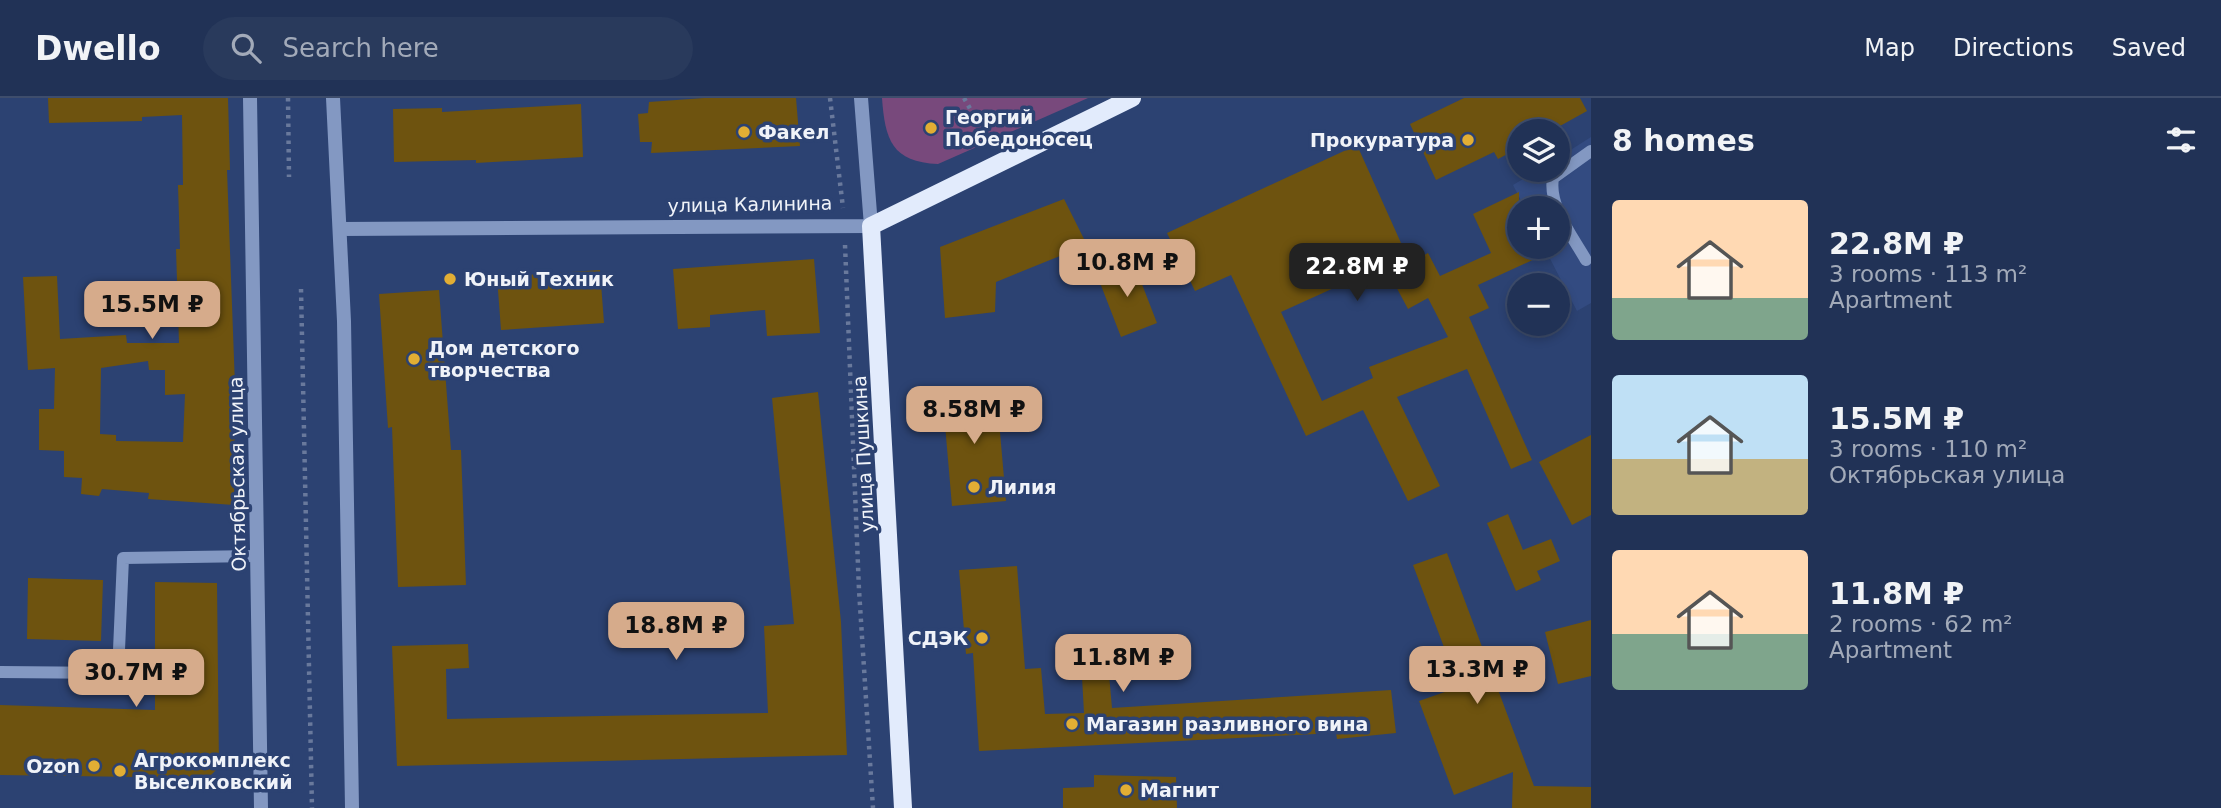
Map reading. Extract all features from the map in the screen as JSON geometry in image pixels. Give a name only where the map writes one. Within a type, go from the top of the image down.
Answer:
[{"type":"main road","points":[[871,226],[1132,98]]},
{"type":"main road","name":"улица Пушкина","points":[[871,226],[903,808]]},
{"type":"street","name":"Октябрьская улица","points":[[250,98],[261,808]]},
{"type":"street","name":"улица Пушкина","points":[[862,98],[871,226]]},
{"type":"street","points":[[333,104],[344,321],[352,808]]},
{"type":"street","name":"улица Калинина","points":[[340,229],[844,224],[871,226]]},
{"type":"lane","points":[[1586,260],[1559,210],[1551,189],[1553,178],[1591,151]]},
{"type":"lane","points":[[0,672],[118,673],[123,558],[257,556]]},
{"type":"path","points":[[288,98],[289,177]]},
{"type":"path","points":[[830,98],[844,224],[859,590],[873,808]]},
{"type":"path","points":[[964,98],[987,136],[997,164]]},
{"type":"path","points":[[301,289],[312,808]]},
{"type":"shaded area","points":[[882,98],[1088,98],[938,164],[910,159],[894,146],[886,126]]},
{"type":"shaded area","points":[[1591,137],[1591,303],[1577,311],[1570,297],[1570,273],[1557,273],[1550,259],[1570,259],[1570,196],[1519,196],[1513,185],[1518,182],[1570,182],[1570,150]]},
{"type":"building","points":[[48,98],[228,98],[230,170],[227,170],[235,386],[234,505],[148,499],[149,493],[102,489],[99,496],[81,494],[82,478],[64,477],[64,451],[39,450],[39,409],[54,409],[55,368],[28,370],[23,277],[57,276],[60,339],[126,335],[127,343],[179,343],[176,249],[180,249],[178,185],[183,185],[182,115],[142,117],[142,121],[49,123]],"holes":[[[148,361],[149,370],[165,370],[165,395],[185,394],[183,442],[116,441],[116,435],[100,434],[101,368]]]},
{"type":"building","points":[[704,98],[796,98],[800,146],[651,153],[652,142],[640,142],[638,114],[648,113],[649,102]]},
{"type":"building","name":"Прокуратура","points":[[1464,98],[1580,98],[1587,111],[1570,120],[1507,119],[1507,154],[1498,159],[1494,152],[1436,180],[1410,124]]},
{"type":"building","points":[[581,104],[583,157],[476,163],[476,160],[394,162],[393,109],[442,108],[442,112]]},
{"type":"building","points":[[1357,145],[1410,263],[1428,253],[1440,276],[1491,253],[1473,214],[1507,198],[1507,259],[1535,259],[1478,285],[1489,308],[1469,317],[1532,460],[1511,469],[1467,369],[1397,397],[1440,486],[1408,501],[1363,410],[1306,436],[1231,275],[1195,291],[1167,233]],"holes":[[[1377,251],[1408,309],[1428,298],[1448,337],[1369,367],[1373,378],[1322,401],[1281,312],[1347,282],[1341,267]]]},
{"type":"building","points":[[1064,199],[1087,245],[996,282],[995,312],[945,318],[940,247]]},
{"type":"building","points":[[814,259],[820,333],[767,336],[765,310],[710,315],[710,327],[678,329],[673,269]]},
{"type":"building","points":[[1133,261],[1157,323],[1121,337],[1097,275]]},
{"type":"building","points":[[600,270],[604,323],[501,330],[497,277]]},
{"type":"building","points":[[439,290],[451,450],[461,450],[466,585],[398,587],[392,427],[388,428],[379,294]]},
{"type":"building","points":[[996,386],[1006,501],[952,506],[942,390]]},
{"type":"building","points":[[818,392],[841,622],[847,755],[397,766],[392,646],[468,644],[469,668],[446,669],[447,719],[768,713],[764,626],[794,624],[772,398]]},
{"type":"building","points":[[1591,435],[1591,515],[1572,525],[1539,462]]},
{"type":"building","points":[[1508,514],[1523,550],[1551,539],[1560,561],[1537,571],[1541,580],[1516,591],[1487,523]]},
{"type":"building","points":[[1447,553],[1534,786],[1591,787],[1591,808],[1512,808],[1513,772],[1454,795],[1419,701],[1459,687],[1413,565]]},
{"type":"building","points":[[1017,566],[1025,669],[1041,668],[1045,714],[1084,713],[1082,677],[1109,674],[1112,708],[1391,690],[1396,733],[1337,739],[1336,733],[979,751],[973,653],[966,654],[959,570]]},
{"type":"building","points":[[28,578],[103,580],[101,641],[27,639]]},
{"type":"building","points":[[155,582],[217,583],[219,767],[208,778],[0,775],[0,705],[155,710]]},
{"type":"building","points":[[1591,620],[1591,676],[1558,684],[1545,632]]},
{"type":"building","points":[[1094,775],[1176,777],[1177,808],[1063,808],[1063,788],[1094,787]]},
{"type":"place","name":"Георгий Победоносец","points":[[931,128]]},
{"type":"place","name":"Факел","points":[[744,132]]},
{"type":"place","name":"Прокуратура","points":[[1468,140]]},
{"type":"place","name":"Юный Техник","points":[[450,279]]},
{"type":"place","name":"Дом детского творчества","points":[[414,359]]},
{"type":"place","name":"Лилия","points":[[974,487]]},
{"type":"place","name":"СДЭК","points":[[982,638]]},
{"type":"place","name":"Магазин разливного вина","points":[[1072,724]]},
{"type":"place","name":"Ozon","points":[[94,766]]},
{"type":"place","name":"Агрокомплекс Выселковский","points":[[120,771]]},
{"type":"place","name":"Магнит","points":[[1126,790]]}]
